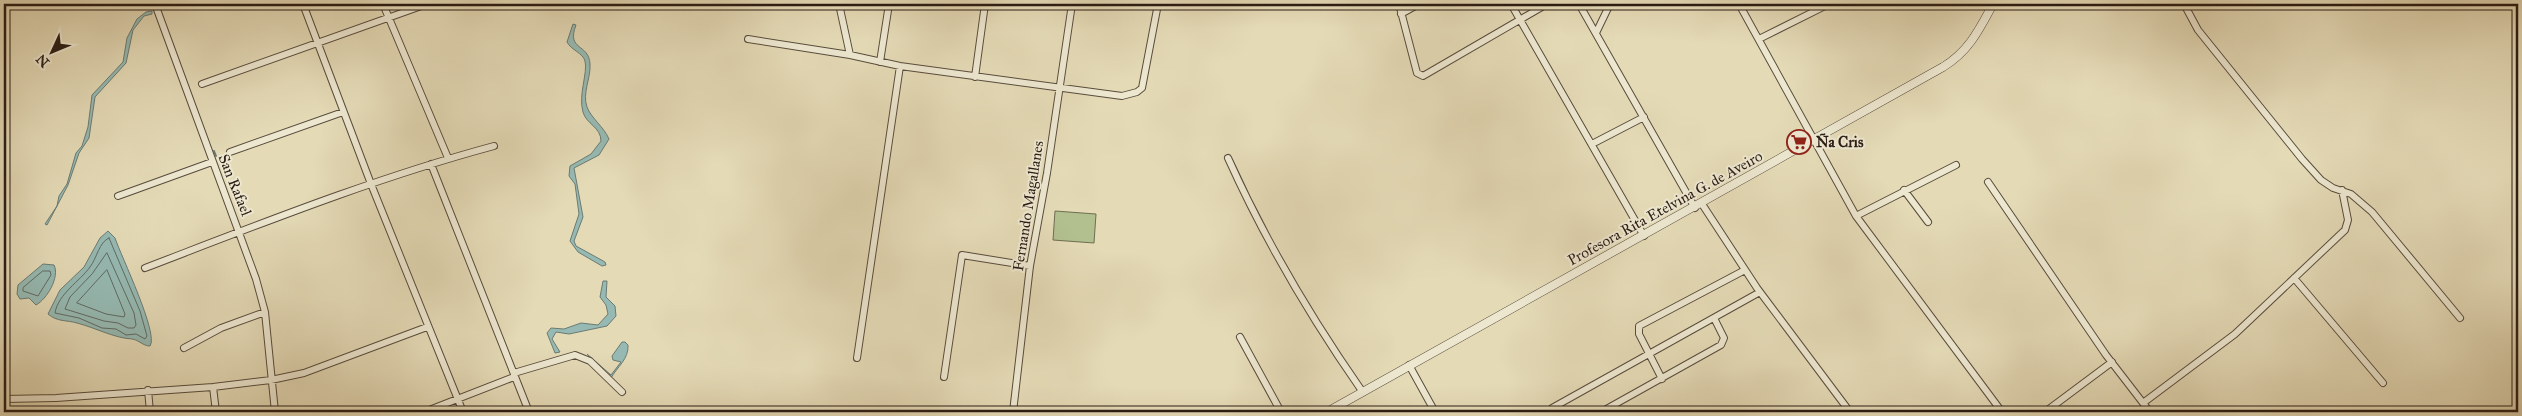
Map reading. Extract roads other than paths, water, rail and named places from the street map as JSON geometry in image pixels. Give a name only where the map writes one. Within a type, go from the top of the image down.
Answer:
[{"type":"street","name":"San Rafael","points":[[155,4],[212,162],[241,232],[264,312],[275,412]]},
{"type":"street","points":[[303,4],[427,327],[463,412]]},
{"type":"street","points":[[383,4],[448,158]]},
{"type":"street","points":[[202,84],[427,4]]},
{"type":"street","points":[[838,4],[850,55]]},
{"type":"street","points":[[880,62],[889,4]]},
{"type":"street","points":[[975,77],[985,4]]},
{"type":"street","name":"Fernando Magallanes","points":[[1013,412],[1030,266],[1072,4]]},
{"type":"street","points":[[748,39],[850,55],[900,66],[1122,96],[1142,88],[1158,4]]},
{"type":"street","points":[[1399,4],[1417,74],[1420,76],[1547,4]]},
{"type":"street","points":[[1401,14],[1419,4]]},
{"type":"street","points":[[1512,4],[1644,236]]},
{"type":"street","points":[[1579,4],[1695,208]]},
{"type":"street","points":[[1596,33],[1610,4]]},
{"type":"street","points":[[1739,4],[1856,216],[2002,412]]},
{"type":"street","points":[[1759,39],[1830,4]]},
{"type":"street","name":"Profesora Rita Etelvina G. de Aveiro","points":[[1327,412],[1815,141],[1952,62],[1974,40],[1993,4]]},
{"type":"street","points":[[2184,4],[2198,30],[2302,159],[2321,180],[2333,188],[2358,198],[2372,212],[2460,318]]},
{"type":"street","points":[[857,358],[900,66]]},
{"type":"street","points":[[230,152],[343,112]]},
{"type":"street","points":[[1592,144],[1644,117]]},
{"type":"street","points":[[145,268],[371,184],[448,158],[494,146]]},
{"type":"street","points":[[1228,158],[1267,236],[1331,346],[1362,391]]},
{"type":"street","points":[[118,196],[212,162]]},
{"type":"street","points":[[431,164],[529,412]]},
{"type":"street","points":[[1856,216],[1956,165]]},
{"type":"street","points":[[1988,182],[2112,362],[2150,412]]},
{"type":"street","points":[[1904,190],[1928,222]]},
{"type":"street","points":[[2143,403],[2235,334],[2345,230],[2348,220],[2342,190]]},
{"type":"street","points":[[1702,204],[1760,292],[1850,412]]},
{"type":"street","points":[[944,376],[962,255],[1030,266]]},
{"type":"street","points":[[1662,379],[1639,334],[1639,326],[1745,270]]},
{"type":"street","points":[[2294,278],[2383,383]]},
{"type":"street","points":[[1552,408],[1760,292]]},
{"type":"street","points":[[184,348],[221,328],[264,312]]},
{"type":"street","points":[[1601,412],[1721,345],[1724,338],[1714,318]]},
{"type":"street","points":[[4,399],[56,398],[148,390],[212,387],[271,380],[304,373],[427,327]]},
{"type":"street","points":[[1240,337],[1281,412]]},
{"type":"street","points":[[424,412],[514,375],[567,356],[582,356],[622,392]]},
{"type":"street","points":[[2045,412],[2112,362]]},
{"type":"street","points":[[1409,365],[1435,412]]},
{"type":"street","points":[[212,387],[216,412]]},
{"type":"street","points":[[148,390],[150,412]]},
{"type":"water","points":[[152,11],[152,14],[144,16],[133,30],[126,63],[95,97],[89,138],[79,153],[68,185],[57,206],[59,196],[67,184],[76,153],[82,146],[88,127],[92,95],[123,62],[127,38],[137,19],[146,12]]},
{"type":"water","points":[[573,24],[576,25],[574,39],[589,57],[590,64],[586,91],[587,107],[609,139],[599,155],[574,168],[583,217],[574,241],[576,246],[605,262],[606,265],[602,266],[578,252],[570,241],[579,214],[575,184],[569,176],[570,166],[591,154],[601,141],[599,132],[587,120],[583,112],[582,99],[586,66],[584,58],[567,42]]},
{"type":"water","points":[[57,206],[47,225],[45,224]]},
{"type":"water","points":[[108,231],[115,238],[138,294],[149,327],[150,346],[77,323],[58,320],[48,314],[60,290],[84,267],[100,238]]},
{"type":"water","points":[[43,264],[54,265],[55,270],[54,281],[48,293],[36,305],[29,298],[20,299],[17,294],[18,285]]},
{"type":"water","points":[[603,281],[607,281],[606,297],[615,306],[616,316],[607,326],[569,334],[556,332],[552,339],[560,352],[555,353],[547,333],[551,328],[564,329],[581,323],[598,325],[608,314],[606,305],[600,297]]},
{"type":"water","points":[[622,342],[628,345],[627,355],[611,378],[587,354],[611,375],[621,362],[613,360],[612,356]]},
{"type":"waterway","points":[[214,151],[216,156]]},
{"type":"place","name":"Ña Cris","points":[[1799,142]]}]
